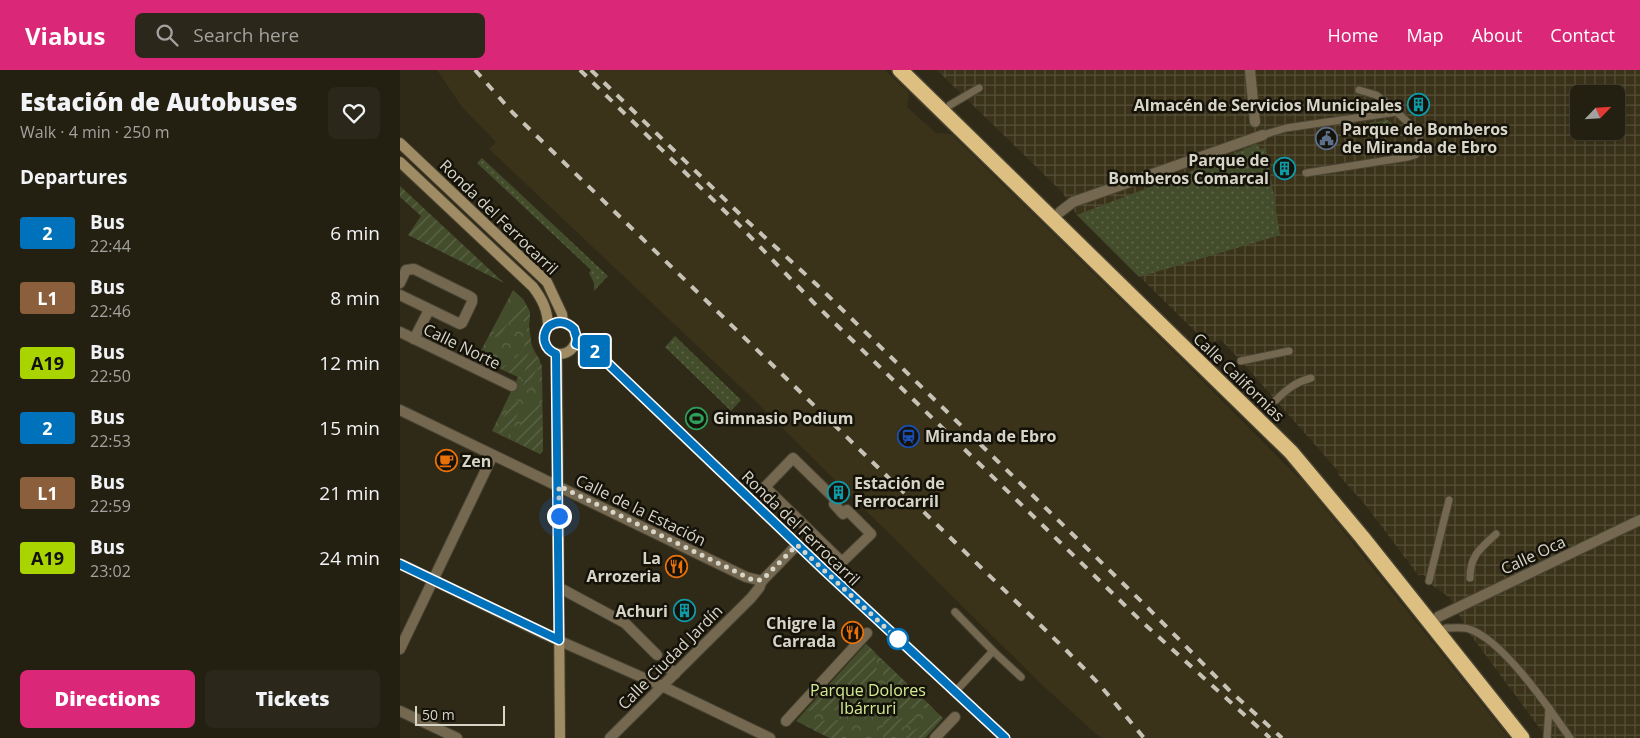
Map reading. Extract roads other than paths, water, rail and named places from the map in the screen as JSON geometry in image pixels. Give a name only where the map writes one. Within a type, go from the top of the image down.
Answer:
[{"type":"highway","name":"Calle Californias","points":[[900,70],[1057,216],[1298,446],[1327,479],[1534,738]]},
{"type":"highway","name":"Calle Californias","points":[[915,70],[1291,452],[1522,738]]},
{"type":"main road","name":"Ronda del Ferrocarril","points":[[400,143],[546,282],[562,314],[563,322]]},
{"type":"main road","name":"Ronda del Ferrocarril","points":[[400,162],[533,287],[543,301],[548,318],[548,327]]},
{"type":"main road","points":[[556,322],[563,322],[574,329],[577,339],[576,344],[574,348],[566,353],[556,354],[549,350],[545,343],[544,335],[548,327],[556,322]]},
{"type":"main road","points":[[556,354],[559,486],[560,738]]},
{"type":"street","points":[[1250,70],[1255,122]]},
{"type":"street","points":[[1057,216],[1074,202],[1263,135]]},
{"type":"street","points":[[400,283],[406,270],[414,269],[472,298],[472,302],[460,324],[400,295]]},
{"type":"street","points":[[414,339],[429,310]]},
{"type":"street","name":"Calle Norte","points":[[400,332],[512,386]]},
{"type":"street","name":"Ronda del Ferrocarril","points":[[576,344],[596,352],[797,545],[1005,738]]},
{"type":"street","name":"Calle de la Estación","points":[[400,410],[746,577],[762,580]]},
{"type":"street","points":[[400,649],[493,455]]},
{"type":"street","points":[[793,458],[837,501],[834,504],[843,514],[847,510],[870,534],[842,562],[764,487],[793,458]]},
{"type":"street","name":"Calle Oca","points":[[1442,622],[1640,520]]},
{"type":"street","points":[[762,580],[797,545]]},
{"type":"street","points":[[400,564],[770,738]]},
{"type":"street","name":"Calle Ciudad Jardín","points":[[610,738],[751,598],[762,580]]},
{"type":"street","points":[[560,588],[625,623],[657,655]]},
{"type":"street","points":[[786,721],[867,633]]},
{"type":"street","points":[[666,665],[675,674]]},
{"type":"street","points":[[400,711],[457,738]]},
{"type":"street","points":[[935,738],[955,717]]},
{"type":"lane","points":[[950,105],[979,88]]},
{"type":"lane","points":[[1306,173],[1415,155],[1420,151],[1419,137],[1415,129],[1376,95],[1359,90]]},
{"type":"lane","points":[[1263,135],[1286,128],[1397,112]]},
{"type":"lane","points":[[1241,361],[1289,351]]},
{"type":"lane","points":[[1276,400],[1291,386],[1299,381],[1311,378]]},
{"type":"lane","points":[[1429,581],[1449,500]]},
{"type":"lane","points":[[1470,578],[1471,562],[1474,555],[1496,534]]},
{"type":"lane","points":[[955,612],[1021,677]]},
{"type":"lane","points":[[1442,622],[1468,629],[1489,640],[1500,649],[1570,738]]},
{"type":"lane","points":[[956,692],[994,651]]},
{"type":"lane","points":[[1547,738],[1548,708]]},
{"type":"railway","points":[[475,70],[513,113],[1067,651],[1099,684],[1144,738]]},
{"type":"railway","points":[[580,70],[740,226],[814,303],[1140,620],[1270,738]]},
{"type":"railway","points":[[591,70],[746,220],[816,284],[1143,603],[1229,690],[1282,738]]},
{"type":"place","name":"Almacén de Servicios Municipales","points":[[1418,105]]},
{"type":"place","name":"Parque de Bomberos de Miranda de Ebro","points":[[1326,138]]},
{"type":"place","name":"Parque de Bomberos Comarcal","points":[[1285,169]]},
{"type":"place","name":"Gimnasio Podium","points":[[697,418]]},
{"type":"place","name":"Miranda de Ebro","points":[[909,436]]},
{"type":"place","name":"Zen","points":[[446,461]]},
{"type":"place","name":"Estación de Ferrocarril","points":[[838,492]]},
{"type":"place","name":"La Arrozeria","points":[[677,567]]},
{"type":"place","name":"Achuri","points":[[684,611]]},
{"type":"place","name":"Chigre la Carrada","points":[[852,632]]},
{"type":"park label","name":"Parque Dolores Ibárruri","points":[[868,699]]}]
